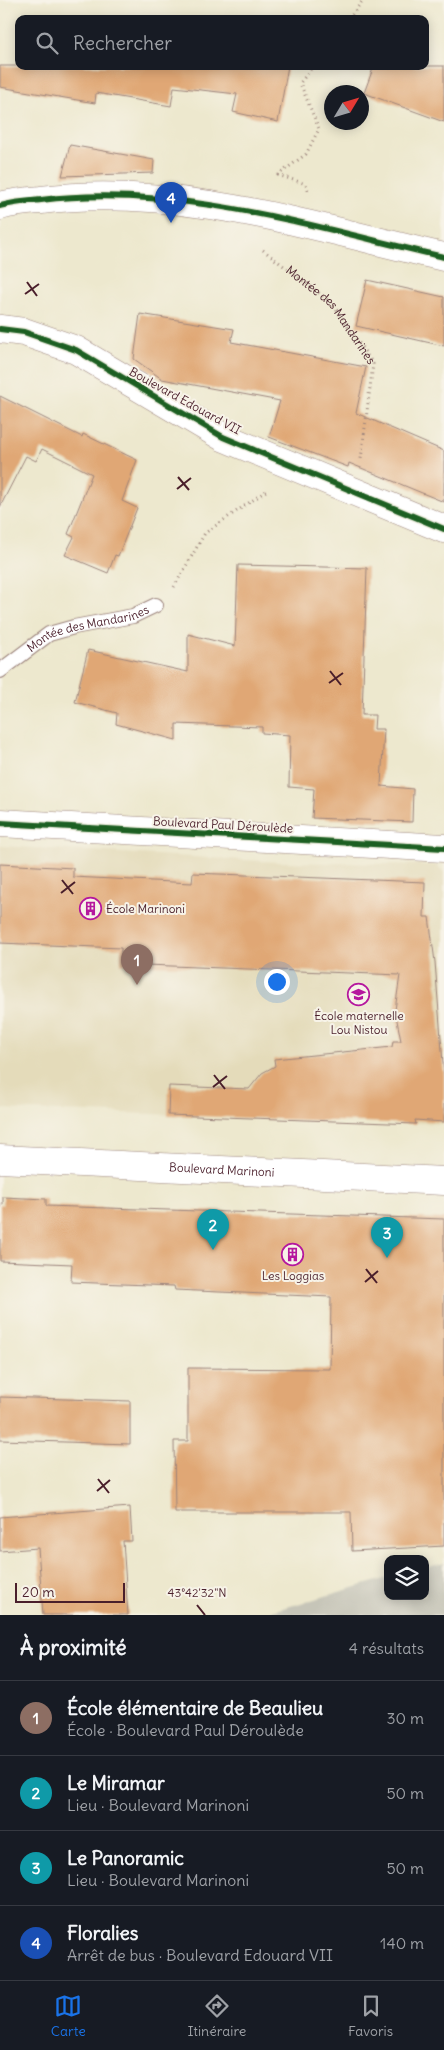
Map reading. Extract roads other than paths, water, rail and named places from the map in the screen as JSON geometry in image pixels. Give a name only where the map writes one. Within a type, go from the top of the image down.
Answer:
[{"type":"street","points":[[0,206],[77,195],[147,197],[256,213],[444,257]]},
{"type":"street","name":"Boulevard Edouard VII","points":[[0,330],[24,332],[76,350],[223,437],[444,529]]},
{"type":"street","name":"Boulevard Paul Déroulède","points":[[0,823],[444,848]]},
{"type":"street","name":"Boulevard Marinoni","points":[[0,1159],[444,1181]]},
{"type":"lane","name":"Montée des Mandarines","points":[[0,670],[49,634],[74,627],[133,616],[156,605]]},
{"type":"place","name":"Floralies","points":[[171,223]]},
{"type":"place","name":"École Marinoni","points":[[90,909]]},
{"type":"place","name":"École élémentaire de Beaulieu","points":[[137,985]]},
{"type":"place","name":"École maternelle Lou Nistou","points":[[359,995]]},
{"type":"place","name":"Le Miramar","points":[[213,1250]]},
{"type":"place","name":"Les Loggias","points":[[293,1255]]},
{"type":"place","name":"Le Panoramic","points":[[387,1258]]}]
